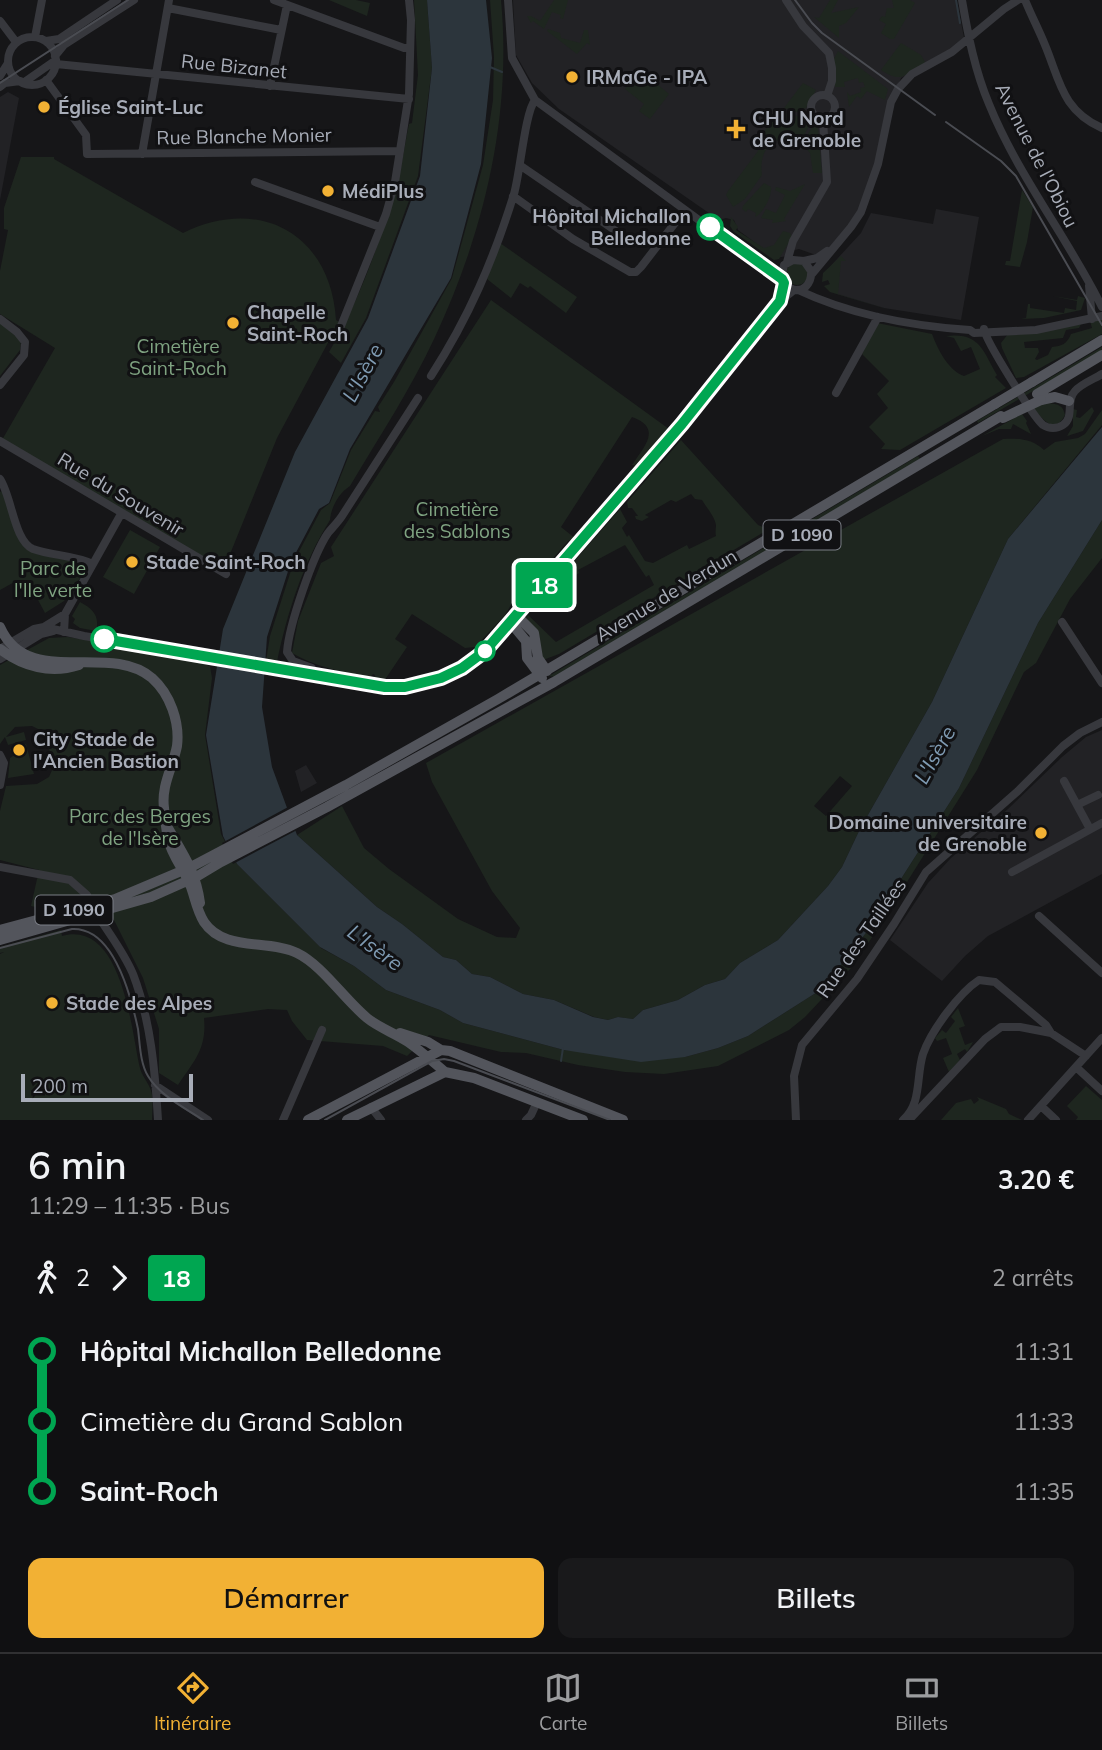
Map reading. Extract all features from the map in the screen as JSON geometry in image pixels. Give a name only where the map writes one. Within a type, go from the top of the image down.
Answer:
[{"type":"main road","name":"Avenue de Verdun","points":[[312,808],[543,675],[1102,340]]},
{"type":"main road","points":[[1039,397],[1102,355]]},
{"type":"main road","points":[[1039,397],[1055,397],[1069,401]]},
{"type":"main road","name":"Avenue de Verdun","points":[[312,808],[481,723],[554,682],[949,447],[1039,397]]},
{"type":"main road","points":[[514,619],[526,641],[527,658],[554,682]]},
{"type":"main road","points":[[0,627],[14,646],[39,661],[116,663],[139,670],[152,678],[168,698],[175,718],[177,745],[165,785],[163,805],[168,841],[190,874],[203,920],[210,930],[233,941],[278,947],[298,953],[370,1020],[391,1031],[445,1072],[474,1078],[583,1120]]},
{"type":"main road","points":[[2,653],[28,665],[46,669],[64,669],[86,663]]},
{"type":"main road","points":[[481,723],[543,675]]},
{"type":"main road","name":"D 1090","points":[[0,940],[168,884],[312,808]]},
{"type":"main road","name":"D 1090","points":[[0,930],[149,892]]},
{"type":"main road","points":[[391,1031],[428,1042],[441,1050],[450,1051],[623,1120]]},
{"type":"main road","points":[[308,1120],[431,1060],[441,1050]]},
{"type":"main road","points":[[390,1097],[430,1072],[431,1060]]},
{"type":"main road","points":[[346,1120],[445,1072]]},
{"type":"street","points":[[35,37],[42,0]]},
{"type":"street","points":[[0,76],[5,60],[16,42],[29,37],[46,41],[59,39],[117,0]]},
{"type":"street","points":[[0,86],[21,82],[35,84],[46,80],[64,45],[134,0]]},
{"type":"street","points":[[274,0],[410,48]]},
{"type":"street","points":[[341,326],[390,200],[409,99],[409,0]]},
{"type":"street","points":[[508,0],[512,58],[535,100],[796,290],[878,317],[986,332],[1004,333],[1052,327],[1102,314]]},
{"type":"street","points":[[786,0],[803,26],[829,53],[832,81],[827,96]]},
{"type":"street","name":"Avenue de l'Obiou","points":[[962,0],[968,37],[988,104],[1102,307]]},
{"type":"street","points":[[44,627],[385,687],[405,687],[428,682],[462,668],[485,651],[514,619],[682,424],[780,301],[808,284],[812,274],[861,212],[878,164],[896,93],[912,74],[952,52],[1018,0]]},
{"type":"street","points":[[1025,0],[1060,89],[1087,120],[1102,128]]},
{"type":"street","points":[[142,154],[169,4],[281,30]]},
{"type":"street","points":[[270,86],[287,5]]},
{"type":"street","points":[[0,21],[16,42]]},
{"type":"street","points":[[46,41],[56,60]]},
{"type":"street","points":[[952,52],[969,55],[975,63]]},
{"type":"street","points":[[5,60],[11,73],[21,82]]},
{"type":"street","points":[[21,82],[56,60]]},
{"type":"street","name":"Rue Bizanet","points":[[56,60],[156,74],[409,99]]},
{"type":"street","name":"Rue Blanche Monier","points":[[46,80],[86,135],[87,154],[400,151]]},
{"type":"street","points":[[827,96],[834,101],[835,110],[831,117],[823,120],[814,116],[811,107],[815,98],[827,96]]},
{"type":"street","points":[[431,376],[473,304],[513,196],[521,166],[529,113],[535,100]]},
{"type":"street","points":[[780,301],[790,247],[827,182],[823,120]]},
{"type":"street","points":[[521,166],[632,242]]},
{"type":"street","points":[[255,182],[380,227]]},
{"type":"street","points":[[513,196],[573,239],[630,272],[636,272],[685,210]]},
{"type":"street","points":[[796,237],[797,253],[812,274]]},
{"type":"street","points":[[755,259],[769,265],[803,261],[817,258],[833,249]]},
{"type":"street","name":"Avenue de l'Obiou","points":[[1089,283],[1092,317]]},
{"type":"street","points":[[808,284],[822,299]]},
{"type":"street","points":[[836,393],[878,317]]},
{"type":"street","points":[[986,332],[1092,317]]},
{"type":"street","points":[[0,319],[25,342],[24,355],[0,385]]},
{"type":"street","points":[[986,332],[996,345],[999,357]]},
{"type":"street","points":[[986,332],[1036,417],[1044,425],[1056,428],[1066,423],[1069,401],[1076,389],[1102,374]]},
{"type":"street","points":[[996,345],[1004,333]]},
{"type":"street","points":[[313,675],[312,668],[293,661],[286,652],[308,579],[328,533],[342,516],[418,398]]},
{"type":"street","name":"Rue du Souvenir","points":[[0,441],[226,574]]},
{"type":"street","points":[[0,480],[7,489],[20,535],[27,545],[93,564]]},
{"type":"street","points":[[60,631],[65,614],[121,514]]},
{"type":"street","points":[[14,646],[34,629],[44,627],[65,614]]},
{"type":"street","points":[[1062,622],[1102,683]]},
{"type":"street","points":[[2,653],[41,635],[60,631]]},
{"type":"street","name":"Rue des Taillées","points":[[796,1120],[794,1076],[802,1045],[857,979],[926,873],[1018,791],[1063,746],[1080,733],[1102,722]]},
{"type":"street","points":[[0,755],[4,760],[0,785]]},
{"type":"street","points":[[1064,781],[1090,829]]},
{"type":"street","points":[[1077,805],[1101,795]]},
{"type":"street","points":[[1012,872],[1102,823]]},
{"type":"street","points":[[0,867],[70,880],[87,895]]},
{"type":"street","points":[[1039,916],[1102,973]]},
{"type":"street","points":[[102,922],[132,974],[151,1040],[158,1120]]},
{"type":"street","points":[[903,1120],[910,1114],[926,1046],[957,1001],[979,980],[995,982],[1043,1022],[1051,1033],[1086,1056]]},
{"type":"street","points":[[1028,1028],[1031,1013]]},
{"type":"street","points":[[1028,1028],[1043,1022]]},
{"type":"street","points":[[909,1120],[992,1033],[1001,1027],[1028,1028],[1051,1033]]},
{"type":"street","points":[[283,1120],[322,1030]]},
{"type":"street","points":[[1028,1120],[1102,1038]]},
{"type":"street","points":[[1076,1067],[1102,1091]]},
{"type":"street","points":[[155,1085],[208,1120]]},
{"type":"street","points":[[917,1086],[921,1093],[932,1096]]},
{"type":"street","points":[[526,1120],[542,1104]]},
{"type":"street","points":[[1041,1106],[1056,1120]]},
{"type":"street","points":[[371,1107],[380,1120]]},
{"type":"shaded area","name":"CHU Nord de Grenoble","points":[[513,0],[957,0],[964,38],[946,54],[901,78],[889,108],[867,197],[847,229],[826,251],[816,255],[799,249],[787,256],[776,258],[738,230],[734,220],[719,220],[559,109],[532,83],[516,55]]},
{"type":"shaded area","points":[[8,92],[19,98],[0,200],[0,97]]},
{"type":"shaded area","points":[[936,209],[979,217],[961,320],[884,308],[837,294],[825,272],[861,233],[871,213],[933,224]]},
{"type":"shaded area","name":"Domaine universitaire de Grenoble","points":[[1102,730],[1102,874],[988,936],[942,981],[890,940],[928,883],[951,858],[1008,809],[1062,757],[1086,737]]},
{"type":"shaded area","points":[[306,765],[317,783],[301,792],[295,771]]},
{"type":"green space","points":[[329,0],[370,3],[367,16]]},
{"type":"green space","points":[[414,0],[427,0],[432,68],[418,176],[366,318],[341,363],[329,352],[349,315],[373,257],[396,189],[409,124],[412,123],[418,75]]},
{"type":"green space","points":[[490,0],[501,0],[502,87],[490,173],[468,256],[435,337],[416,375],[350,486],[342,492],[334,505],[330,520],[320,536],[297,589],[277,662],[266,661],[270,636],[294,561],[321,510],[330,503],[351,450],[375,411],[380,412],[378,407],[452,278],[483,165],[493,100],[494,57]]},
{"type":"green space","points":[[554,0],[568,0],[563,19],[560,18],[561,15],[552,12],[544,29],[533,21],[531,23],[527,16],[540,21]]},
{"type":"green space","points":[[830,0],[838,0],[831,13],[859,7],[846,23],[839,26],[839,38],[814,17],[819,18]]},
{"type":"green space","points":[[892,0],[910,0],[915,3],[894,39],[890,39],[881,33],[886,24],[879,20],[882,16],[885,17],[887,8],[894,8]]},
{"type":"green space","points":[[548,29],[560,33],[561,38],[580,43],[584,30],[588,30],[590,45],[587,43],[577,54],[547,31]]},
{"type":"green space","points":[[901,43],[921,55],[925,62],[907,75],[898,77],[881,70]]},
{"type":"green space","points":[[838,51],[888,89],[885,100],[867,91],[861,99],[857,96],[849,107],[847,92],[850,96],[861,92],[860,88],[865,87],[863,82],[859,83],[858,78],[844,82],[845,87],[835,87],[834,59]]},
{"type":"green space","points":[[640,70],[669,94],[650,119],[639,111],[644,104],[625,89]]},
{"type":"green space","points":[[803,83],[816,90],[806,108],[797,112],[784,108]]},
{"type":"green space","points":[[780,111],[811,122],[800,143],[783,139],[770,145],[763,158],[762,175],[745,199],[733,207],[726,195],[758,151],[755,143]]},
{"type":"green space","points":[[814,124],[818,128],[822,173],[813,173],[810,153],[802,144]]},
{"type":"green space","name":"Cimetière Saint-Roch","points":[[21,157],[54,157],[183,233],[211,222],[238,218],[263,221],[286,230],[305,245],[321,265],[331,290],[336,320],[339,322],[277,438],[224,569],[2,440],[55,348],[0,314],[0,271],[8,230],[4,229],[4,208]]},
{"type":"green space","points":[[764,183],[771,187],[770,195],[764,208],[755,217],[756,213],[742,209]]},
{"type":"green space","points":[[805,184],[784,219],[786,221],[772,223],[773,220],[761,218],[766,209],[776,213],[785,195],[775,190],[776,187],[790,191]]},
{"type":"green space","points":[[1022,190],[1033,207],[1020,267],[1005,265],[1006,261],[1010,261]]},
{"type":"green space","points":[[731,217],[738,227],[736,230],[764,248],[774,245],[783,231],[790,233],[792,237],[779,259],[774,260],[734,232],[730,226]]},
{"type":"green space","points":[[500,243],[577,297],[566,313],[530,286],[528,288],[520,283],[511,298],[487,279]]},
{"type":"green space","points":[[841,256],[846,261],[841,261],[838,294],[903,314],[830,292],[824,286],[830,284],[828,280],[822,282],[823,273]]},
{"type":"green space","points":[[797,263],[805,266],[808,274],[805,282],[797,285],[789,282],[786,274],[789,266]]},
{"type":"green space","points":[[1053,296],[1077,300],[1078,296],[1085,298],[1081,310],[1044,318],[1021,319],[1026,318],[1028,304],[1030,308],[1064,313],[1065,308],[1076,310],[1077,301]]},
{"type":"green space","name":"Cimetière des Sablons","points":[[491,300],[669,429],[638,466],[632,465],[645,445],[649,432],[641,421],[632,417],[561,527],[576,539],[568,541],[512,606],[515,598],[505,615],[475,647],[465,648],[412,614],[395,639],[407,647],[384,681],[373,679],[373,674],[370,677],[340,671],[301,658],[292,653],[298,621],[321,563],[334,556],[331,547]]},
{"type":"green space","points":[[1102,318],[1102,334],[1024,377],[1016,378],[1001,343],[1008,334],[1081,324],[1079,328],[1066,330],[1063,338],[1024,342],[1025,348],[1038,348],[1037,360],[1048,355],[1052,347],[1064,344],[1071,334],[1092,328],[1090,321]]},
{"type":"green space","points":[[0,323],[21,340],[20,350],[0,376]]},
{"type":"green space","points":[[877,323],[932,334],[948,364],[964,376],[980,369],[971,347],[961,351],[954,338],[946,336],[967,337],[984,351],[997,375],[995,377],[1006,388],[900,450],[881,449],[885,444],[869,427],[888,408],[877,394],[889,381],[862,354]]},
{"type":"green space","points":[[1102,347],[1102,351],[978,423],[977,421]]},
{"type":"green space","points":[[1048,403],[1063,409],[1065,415],[1057,424],[1048,423],[1032,407]]},
{"type":"green space","points":[[1092,407],[1094,411],[1083,431],[1067,436],[1073,426],[1073,409],[1077,410],[1076,417],[1080,418]]},
{"type":"green space","points":[[1102,410],[1102,425],[1008,539],[932,702],[860,829],[842,867],[778,940],[740,963],[725,979],[705,985],[678,1000],[643,1010],[633,1019],[618,1017],[608,1020],[594,1017],[554,1000],[523,994],[490,977],[472,974],[456,960],[443,957],[377,907],[297,835],[342,806],[364,848],[389,869],[458,919],[497,937],[516,938],[520,928],[492,891],[432,782],[426,763],[1003,439],[1025,440],[1044,450],[1055,442],[1085,434]],"holes":[[[840,776],[852,786],[826,816],[814,806]]]},
{"type":"green space","points":[[1022,414],[1031,434],[1013,424],[1011,429],[999,429],[982,436]]},
{"type":"green space","points":[[681,440],[758,525],[765,528],[764,532],[559,654],[543,660],[523,619],[528,615],[556,642],[654,585],[625,545],[578,570],[579,573],[568,581],[563,577],[620,509],[627,522],[622,528],[645,561],[653,563],[687,545],[689,549],[716,536],[712,515],[702,500],[695,499],[691,494],[676,502],[671,500],[645,515],[649,517],[642,521],[636,519],[635,516],[638,516],[632,508],[628,508],[627,502]]},
{"type":"green space","points":[[918,456],[920,459],[555,677],[549,676]]},
{"type":"green space","name":"Parc de l'Ile verte","points":[[4,490],[21,542],[88,567],[64,601],[45,613],[28,581],[18,580],[0,590],[0,492]]},
{"type":"green space","name":"Parc des Berges de l'Isère","points":[[1102,520],[1102,558],[1070,599],[1036,663],[1024,672],[977,770],[851,968],[805,1017],[789,1030],[718,1066],[664,1074],[625,1072],[526,1053],[501,1052],[429,1035],[407,1056],[383,1046],[307,1040],[287,1010],[268,1009],[204,1018],[201,1046],[178,1085],[159,1073],[159,1029],[143,978],[102,896],[50,910],[31,906],[39,870],[0,860],[0,811],[6,786],[37,784],[49,777],[53,768],[48,743],[40,730],[32,726],[15,727],[6,737],[24,732],[26,740],[8,745],[5,737],[0,744],[0,665],[49,638],[68,637],[175,655],[210,666],[212,678],[205,735],[221,834],[237,864],[321,948],[354,966],[386,990],[440,1010],[463,1023],[564,1050],[685,1057],[718,1048],[748,1036],[822,989],[869,929],[959,788],[1038,623]]},
{"type":"green space","name":"Stade Saint-Roch","points":[[130,530],[160,547],[134,594],[103,577]]},
{"type":"green space","points":[[80,602],[94,614],[97,621],[96,631],[80,628],[73,623],[75,619],[72,616]]},
{"type":"green space","points":[[26,744],[34,774],[8,778],[10,758],[13,756],[10,749]]},
{"type":"green space","points":[[61,930],[62,936],[82,935],[98,944],[110,959],[127,1003],[140,1068],[151,1091],[152,1120],[0,1120],[0,954],[4,952],[0,953],[0,947]]},
{"type":"green space","points":[[958,1008],[965,1026],[959,1028],[965,1045],[973,1042],[967,1052],[965,1049],[957,1054],[960,1060],[949,1072],[943,1058],[952,1054],[946,1038],[937,1041],[935,1038],[942,1030],[946,1033],[955,1021],[951,1017]]},
{"type":"green space","points":[[1086,1086],[1102,1100],[1102,1120],[1076,1120],[1078,1117],[1067,1106]]},
{"type":"green space","points":[[977,1097],[1006,1109],[1009,1114],[1022,1120],[941,1120],[956,1103],[971,1099],[974,1104],[979,1100]]},
{"type":"water","name":"L'Isère","points":[[427,0],[486,0],[492,58],[481,164],[451,278],[350,449],[329,503],[319,509],[291,562],[267,637],[262,707],[272,767],[297,835],[377,907],[443,957],[456,960],[472,974],[490,977],[523,994],[554,1000],[593,1017],[608,1020],[618,1017],[633,1019],[643,1010],[678,1000],[705,985],[725,979],[740,963],[778,940],[842,867],[860,829],[932,702],[1008,539],[1102,427],[1102,520],[1038,623],[959,788],[869,929],[822,989],[748,1036],[685,1057],[641,1062],[564,1050],[463,1023],[440,1010],[386,990],[354,966],[320,947],[237,864],[223,836],[206,735],[223,629],[295,452],[368,318],[420,176],[432,68]]},
{"type":"pier","points":[[290,806],[299,829],[233,864],[222,843]]},
{"type":"waterway","points":[[956,0],[960,23]]},
{"type":"waterway","points":[[490,67],[502,72]]},
{"type":"waterway","points":[[561,1061],[563,1048]]},
{"type":"tram line","points":[[0,83],[128,0]]},
{"type":"tram line","points":[[795,0],[822,33],[935,115]]},
{"type":"tram line","points":[[946,122],[1001,161],[1016,176],[1102,325]]},
{"type":"tram line","points":[[0,948],[72,929],[87,931],[99,939],[118,966],[131,999],[145,1071],[165,1095],[203,1120]]},
{"type":"tram line","points":[[325,1120],[432,1061],[444,1059],[610,1120]]},
{"type":"bus line","name":"18","points":[[104,639],[385,687],[405,687],[428,682],[462,668],[485,651],[524,608],[682,424],[780,301],[784,283],[782,279],[710,227]]},
{"type":"place","name":"IRMaGe - IPA","points":[[572,77]]},
{"type":"place","name":"Église Saint-Luc","points":[[44,107]]},
{"type":"place","name":"CHU Nord de Grenoble","points":[[736,129]]},
{"type":"place","name":"MédiPlus","points":[[328,191]]},
{"type":"place","name":"Hôpital Michallon Belledonne","points":[[710,227]]},
{"type":"place","name":"Chapelle Saint-Roch","points":[[233,323]]},
{"type":"place","name":"Stade Saint-Roch","points":[[132,562]]},
{"type":"place","name":"City Stade de l'Ancien Bastion","points":[[19,750]]},
{"type":"place","name":"Domaine universitaire de Grenoble","points":[[1041,833]]},
{"type":"place","name":"Stade des Alpes","points":[[52,1003]]}]
